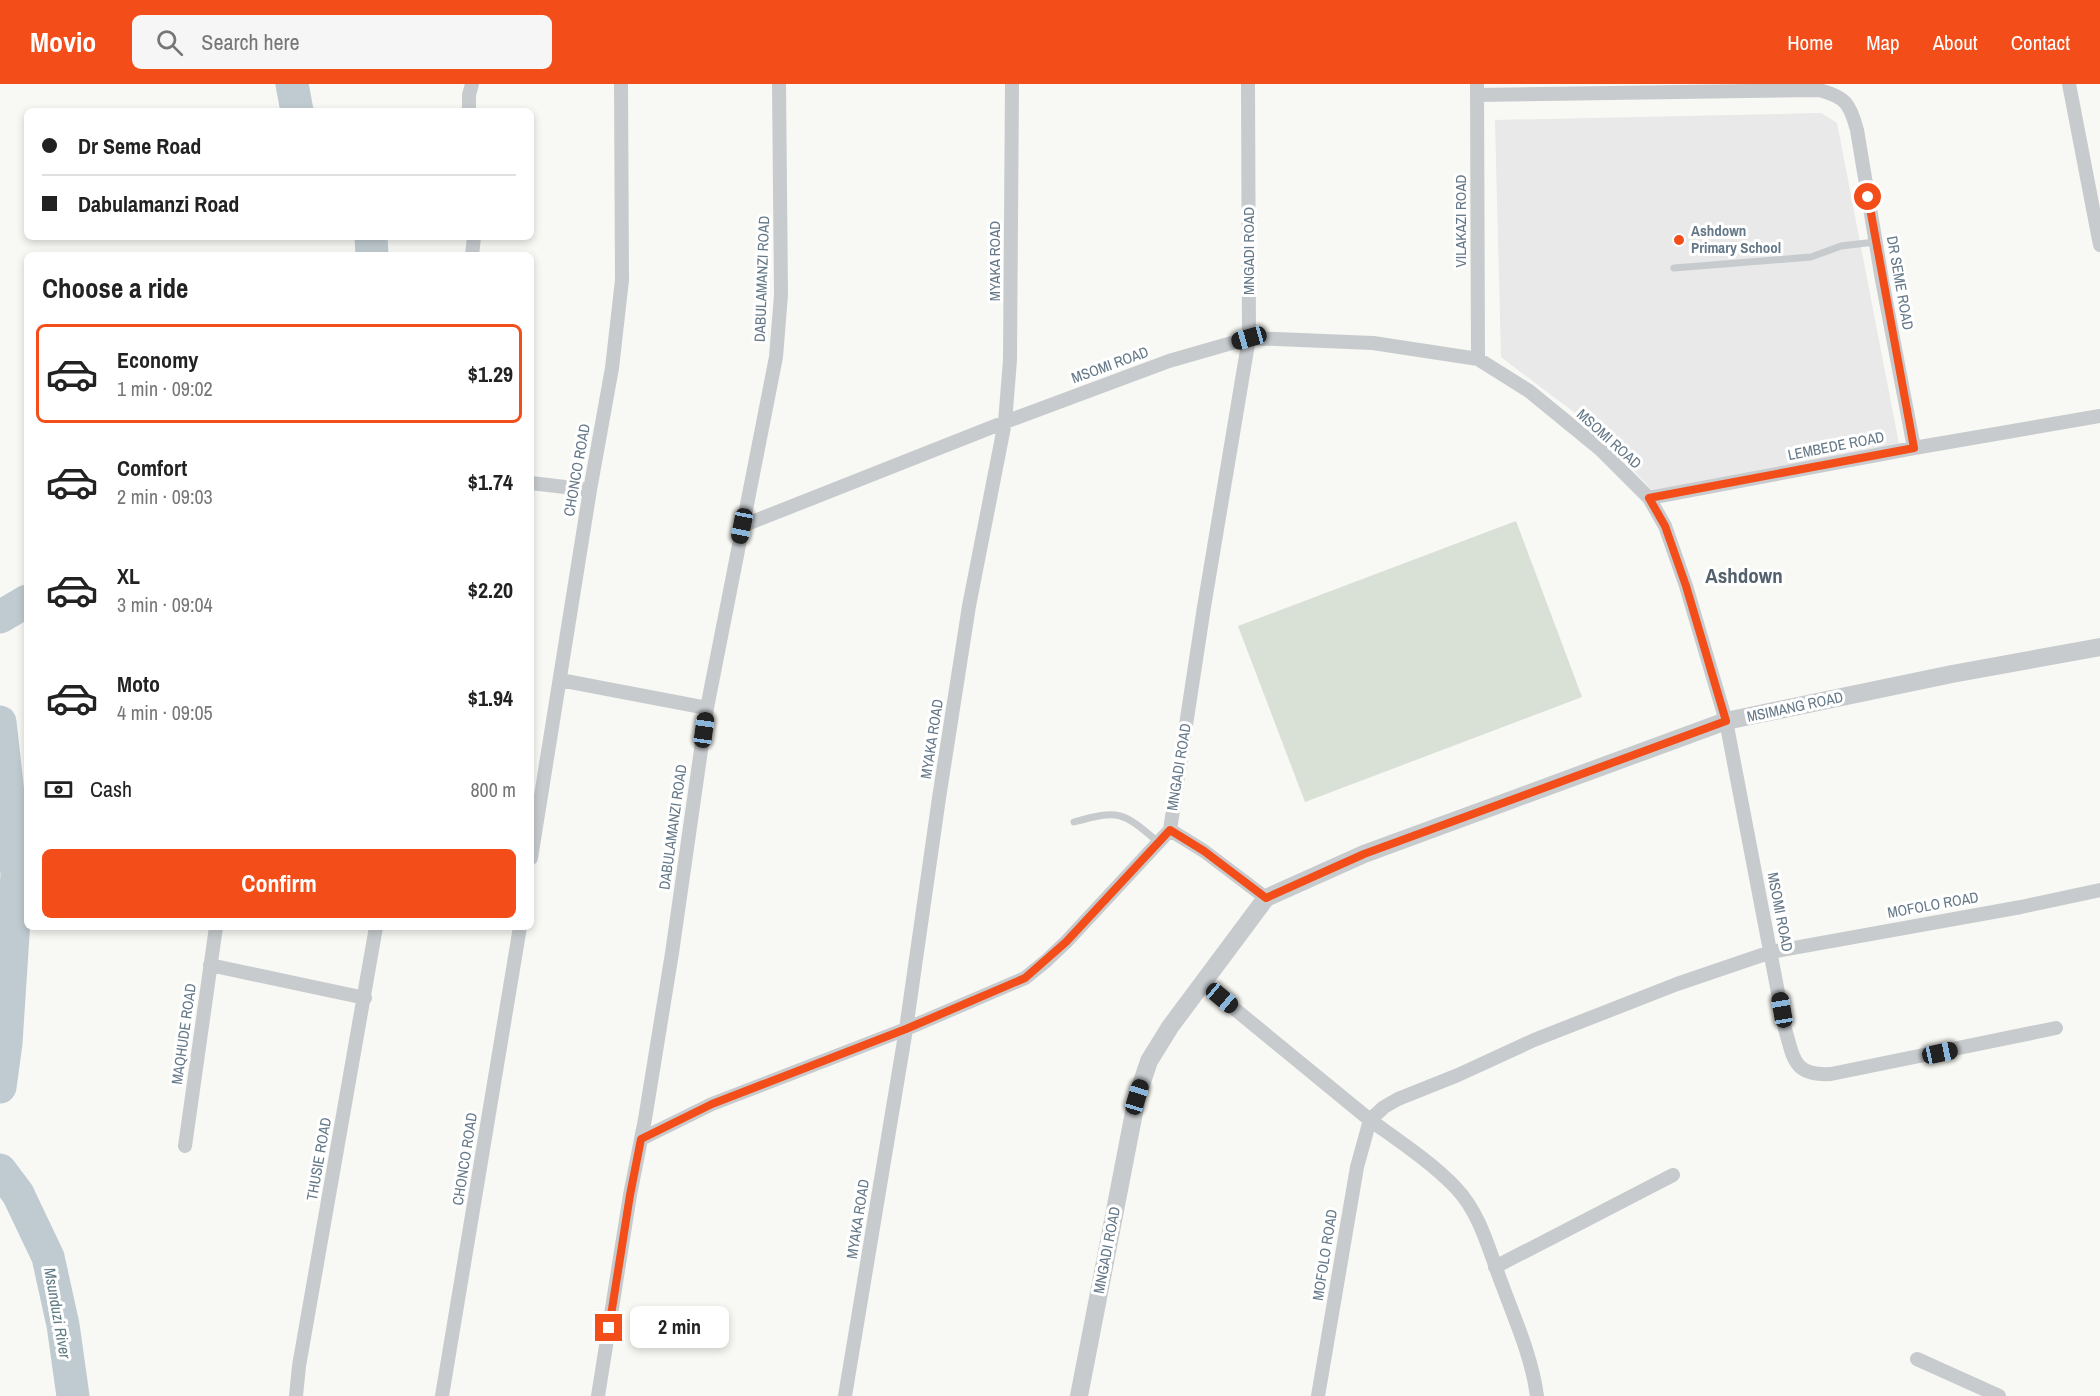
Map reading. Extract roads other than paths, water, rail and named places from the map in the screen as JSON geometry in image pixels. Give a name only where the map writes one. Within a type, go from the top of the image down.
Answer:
[{"type":"street","points":[[469,108],[472,84]]},
{"type":"street","name":"CHONCO ROAD","points":[[534,840],[612,368],[622,280],[621,84]]},
{"type":"street","name":"DABULAMANZI ROAD","points":[[598,1396],[672,953],[707,708],[776,357],[781,284],[779,84]]},
{"type":"street","name":"MYAKA ROAD","points":[[845,1396],[906,1029],[969,606],[1005,422],[1010,360],[1012,84]]},
{"type":"street","name":"MNGADI ROAD","points":[[1079,1396],[1137,1097],[1149,1061],[1170,1027],[1266,898],[1204,851],[1170,830],[1249,338],[1248,84]]},
{"type":"street","points":[[2069,84],[2100,245]]},
{"type":"street","name":"DR SEME ROAD","points":[[1477,89],[1819,90],[1837,94],[1847,103],[1853,115],[1914,448]]},
{"type":"street","name":"VILAKAZI ROAD","points":[[1477,89],[1478,358]]},
{"type":"street","name":"MSOMI ROAD","points":[[742,526],[1005,422],[1168,361],[1249,338],[1373,343],[1478,358],[1529,391],[1600,449],[1649,498],[1665,526],[1686,586],[1726,721],[1785,1029],[1797,1063],[1813,1075],[1831,1074],[2056,1028]]},
{"type":"street","name":"LEMBEDE ROAD","points":[[1649,498],[2100,416]]},
{"type":"street","points":[[534,483],[590,490]]},
{"type":"street","name":"MSIMANG ROAD","points":[[1266,898],[1364,854],[1726,721],[1952,674],[2100,647]]},
{"type":"street","points":[[560,680],[707,708]]},
{"type":"street","points":[[641,1139],[712,1104],[906,1029],[1025,978],[1066,942],[1170,830]]},
{"type":"street","name":"MOFOLO ROAD","points":[[1318,1396],[1354,1179],[1370,1120],[1384,1107],[1534,1040],[1677,984],[1771,952],[2020,907],[2100,890]]},
{"type":"street","name":"MAQHUDE ROAD","points":[[185,1146],[216,930]]},
{"type":"street","name":"THUSIE ROAD","points":[[296,1396],[299,1366],[375,930]]},
{"type":"street","name":"CHONCO ROAD","points":[[442,1396],[520,930]]},
{"type":"street","points":[[210,965],[364,998]]},
{"type":"street","points":[[1203,982],[1370,1120],[1399,1140],[1457,1188],[1476,1216],[1527,1353],[1537,1396]]},
{"type":"street","points":[[1495,1267],[1673,1175]]},
{"type":"street","points":[[1917,1359],[1999,1396]]},
{"type":"lane","points":[[1674,268],[1811,257],[1841,246],[1875,242]]},
{"type":"lane","points":[[1074,822],[1106,814],[1117,814],[1131,820],[1158,842]]},
{"type":"waterway","name":"Msunduzi River","points":[[292,84],[296,108]]},
{"type":"waterway","name":"Msunduzi River","points":[[371,240],[372,252]]},
{"type":"waterway","name":"Msunduzi River","points":[[0,617],[24,603]]},
{"type":"waterway","name":"Msunduzi River","points":[[0,722],[17,874],[6,1043],[0,1087]]},
{"type":"waterway","name":"Msunduzi River","points":[[0,1170],[18,1194],[48,1257],[63,1325],[73,1396]]},
{"type":"place","name":"Ashdown Primary School","points":[[1679,240]]},
{"type":"district","name":"Ashdown","points":[[1744,576]]}]
